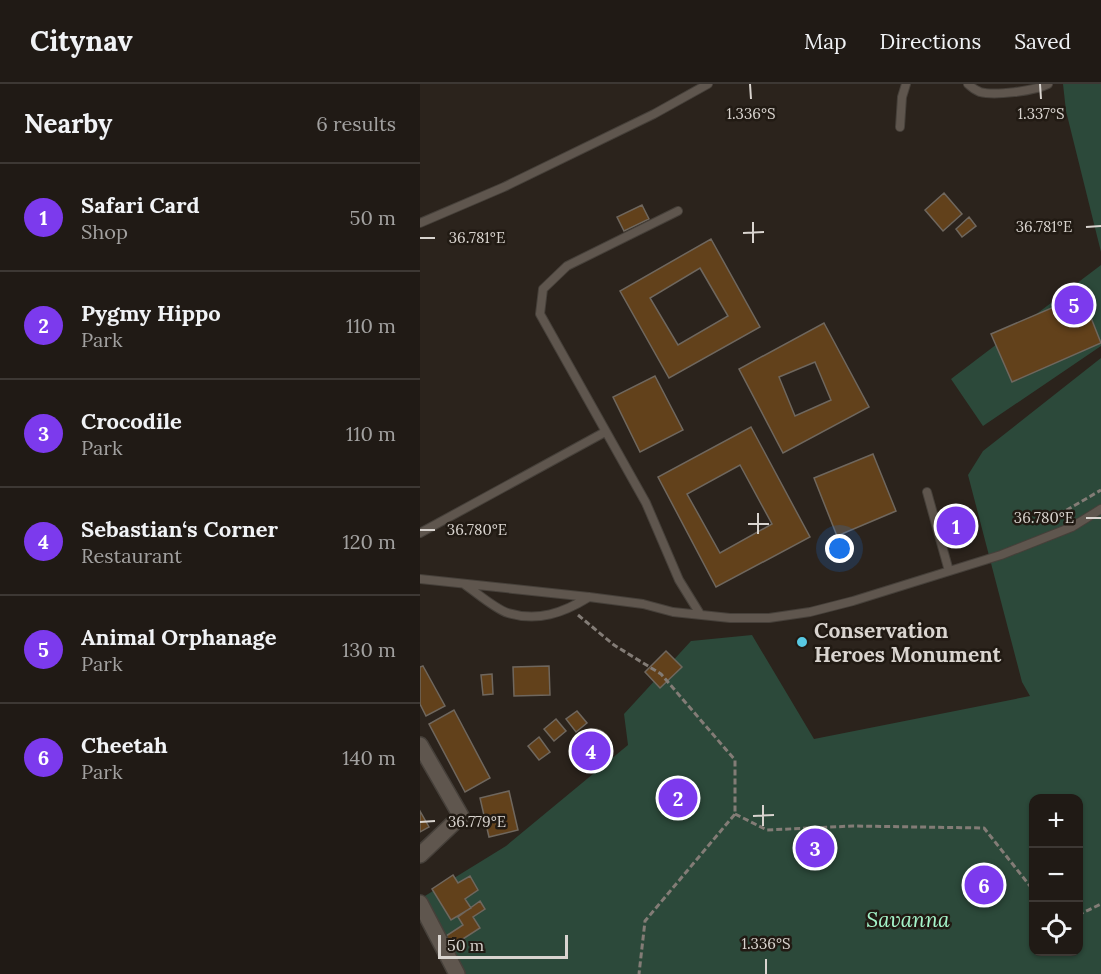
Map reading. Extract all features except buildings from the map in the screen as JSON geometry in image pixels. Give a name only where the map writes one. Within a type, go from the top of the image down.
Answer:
[{"type":"street","points":[[420,745],[461,816],[420,855]]},
{"type":"street","points":[[420,903],[457,974]]},
{"type":"lane","points":[[420,223],[514,182],[654,114],[708,84]]},
{"type":"lane","points":[[900,127],[902,97],[906,84]]},
{"type":"lane","points":[[968,84],[979,92],[986,93],[1005,93],[1048,84]]},
{"type":"lane","points":[[678,211],[567,266],[543,288],[540,314],[646,503],[679,580],[700,615]]},
{"type":"lane","points":[[420,533],[605,432]]},
{"type":"lane","points":[[927,492],[949,571]]},
{"type":"lane","points":[[420,579],[589,597],[700,615],[769,618],[810,612],[853,601],[1001,555],[1072,527],[1101,509]]},
{"type":"lane","points":[[463,583],[506,612],[541,617],[570,608],[589,597]]},
{"type":"path","points":[[570,608],[614,645],[661,674],[735,760],[735,814],[645,921],[639,974]]},
{"type":"path","points":[[735,814],[767,830],[853,826],[984,828],[1029,885]]},
{"type":"path","points":[[1083,913],[1101,904]]},
{"type":"green space","points":[[1063,84],[1101,84],[1101,252],[1066,111]]},
{"type":"green space","points":[[1101,265],[1101,346],[983,426],[951,379]]},
{"type":"green space","name":"Savanna","points":[[1101,358],[1101,974],[463,974],[420,899],[506,846],[628,745],[624,714],[691,641],[752,635],[814,739],[1030,696],[1022,682],[968,475],[983,451]]},
{"type":"place","name":"Animal Orphanage","points":[[1074,305]]},
{"type":"place","name":"Safari Card","points":[[956,526]]},
{"type":"place","name":"Conservation Heroes Monument","points":[[802,642]]},
{"type":"place","name":"Sebastian‘s Corner","points":[[591,751]]},
{"type":"place","name":"Pygmy Hippo","points":[[678,798]]},
{"type":"place","name":"Crocodile","points":[[815,848]]},
{"type":"place","name":"Cheetah","points":[[984,885]]}]
